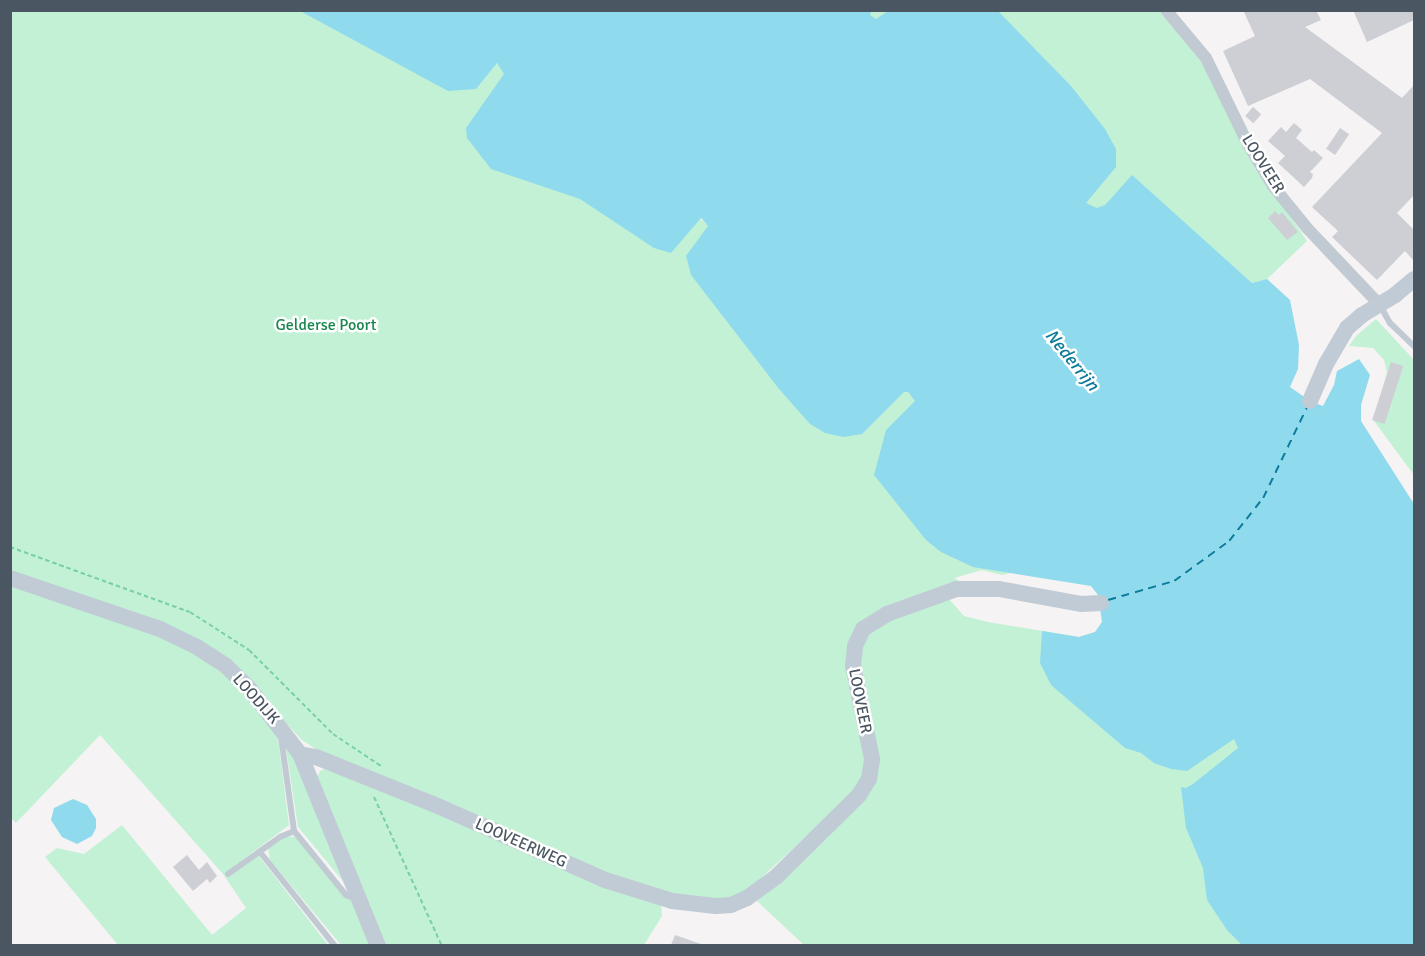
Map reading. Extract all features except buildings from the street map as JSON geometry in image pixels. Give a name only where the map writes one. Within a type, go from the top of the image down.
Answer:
[{"type":"street","name":"LOOVEER","points":[[1166,10],[1206,58],[1248,144],[1274,186],[1308,229],[1379,304]]},
{"type":"street","points":[[1310,401],[1326,364],[1347,328],[1414,279]]},
{"type":"street","name":"LOODIJK","points":[[10,578],[160,629],[197,647],[226,666],[248,687],[300,753],[378,945]]},
{"type":"street","name":"LOOVEER","points":[[747,898],[777,876],[859,795],[869,779],[872,759],[853,666],[855,646],[863,629],[887,614],[956,589],[999,589],[1082,604],[1101,603]]},
{"type":"street","name":"LOOVEERWEG","points":[[300,753],[378,782],[605,880],[672,901],[716,906],[731,905],[747,898]]},
{"type":"lane","points":[[1379,304],[1390,323],[1414,346]]},
{"type":"lane","points":[[279,725],[294,831],[346,895],[360,900]]},
{"type":"lane","points":[[228,874],[279,837],[294,831]]},
{"type":"lane","points":[[260,852],[334,945]]},
{"type":"path","points":[[378,782],[374,799],[442,945]]},
{"type":"green space","name":"Gelderse Poort","points":[[408,10],[499,65],[699,218],[909,393],[1092,586],[1014,572],[1002,575],[982,570],[954,578],[963,583],[856,633],[866,754],[861,786],[761,878],[763,880],[732,898],[687,898],[611,878],[317,750],[302,740],[227,662],[11,572],[11,11]]},
{"type":"green space","points":[[863,11],[1159,11],[1190,46],[1212,78],[1253,161],[1307,241],[1267,279],[1252,283],[1193,231],[1157,267]]},
{"type":"green space","points":[[1376,319],[1414,360],[1414,475],[1374,421],[1387,372],[1384,360],[1373,348],[1349,346],[1356,336]]},
{"type":"green space","points":[[11,584],[185,645],[242,688],[277,731],[289,825],[225,873],[228,877],[258,855],[328,945],[118,945],[45,857],[57,848],[84,854],[122,825],[212,935],[246,908],[223,874],[100,735],[16,823],[11,818]]},
{"type":"green space","points":[[949,599],[964,616],[988,622],[1079,637],[1095,632],[1234,738],[1389,945],[804,945],[756,900],[876,782],[878,767],[861,677],[861,651],[868,635],[889,620]]},
{"type":"green space","points":[[285,742],[289,743],[352,892],[298,827]]},
{"type":"green space","points":[[327,768],[661,903],[662,916],[644,945],[385,945],[317,778],[320,771]]},
{"type":"green space","points":[[284,836],[295,837],[358,908],[375,945],[341,945],[270,860],[268,849]]},
{"type":"water","name":"Nederrijn","points":[[872,10],[870,15],[876,19],[888,11],[998,11],[1071,86],[1105,129],[1116,149],[1116,167],[1086,203],[1097,208],[1105,205],[1132,175],[1252,283],[1267,279],[1290,300],[1299,345],[1298,369],[1290,387],[1310,401],[1323,406],[1334,385],[1337,371],[1359,359],[1370,375],[1361,405],[1361,421],[1414,504],[1414,945],[1242,945],[1227,930],[1207,900],[1203,868],[1186,828],[1181,787],[1186,788],[1193,784],[1238,748],[1234,739],[1187,771],[1171,769],[1154,763],[1141,753],[1125,748],[1051,685],[1040,663],[1042,631],[1079,637],[1095,632],[1102,622],[1098,595],[1091,586],[973,567],[941,552],[926,540],[874,475],[886,430],[915,401],[908,392],[904,392],[862,434],[843,437],[825,433],[810,424],[779,389],[691,275],[686,256],[708,226],[701,218],[671,253],[654,248],[580,199],[491,169],[467,138],[466,128],[504,74],[497,63],[476,89],[448,91],[300,11]]},
{"type":"water","points":[[73,799],[87,805],[96,819],[96,828],[92,836],[77,844],[62,837],[51,820],[54,808]]},
{"type":"ferry route","points":[[1108,600],[1174,581],[1229,541],[1263,498],[1307,407]]}]
